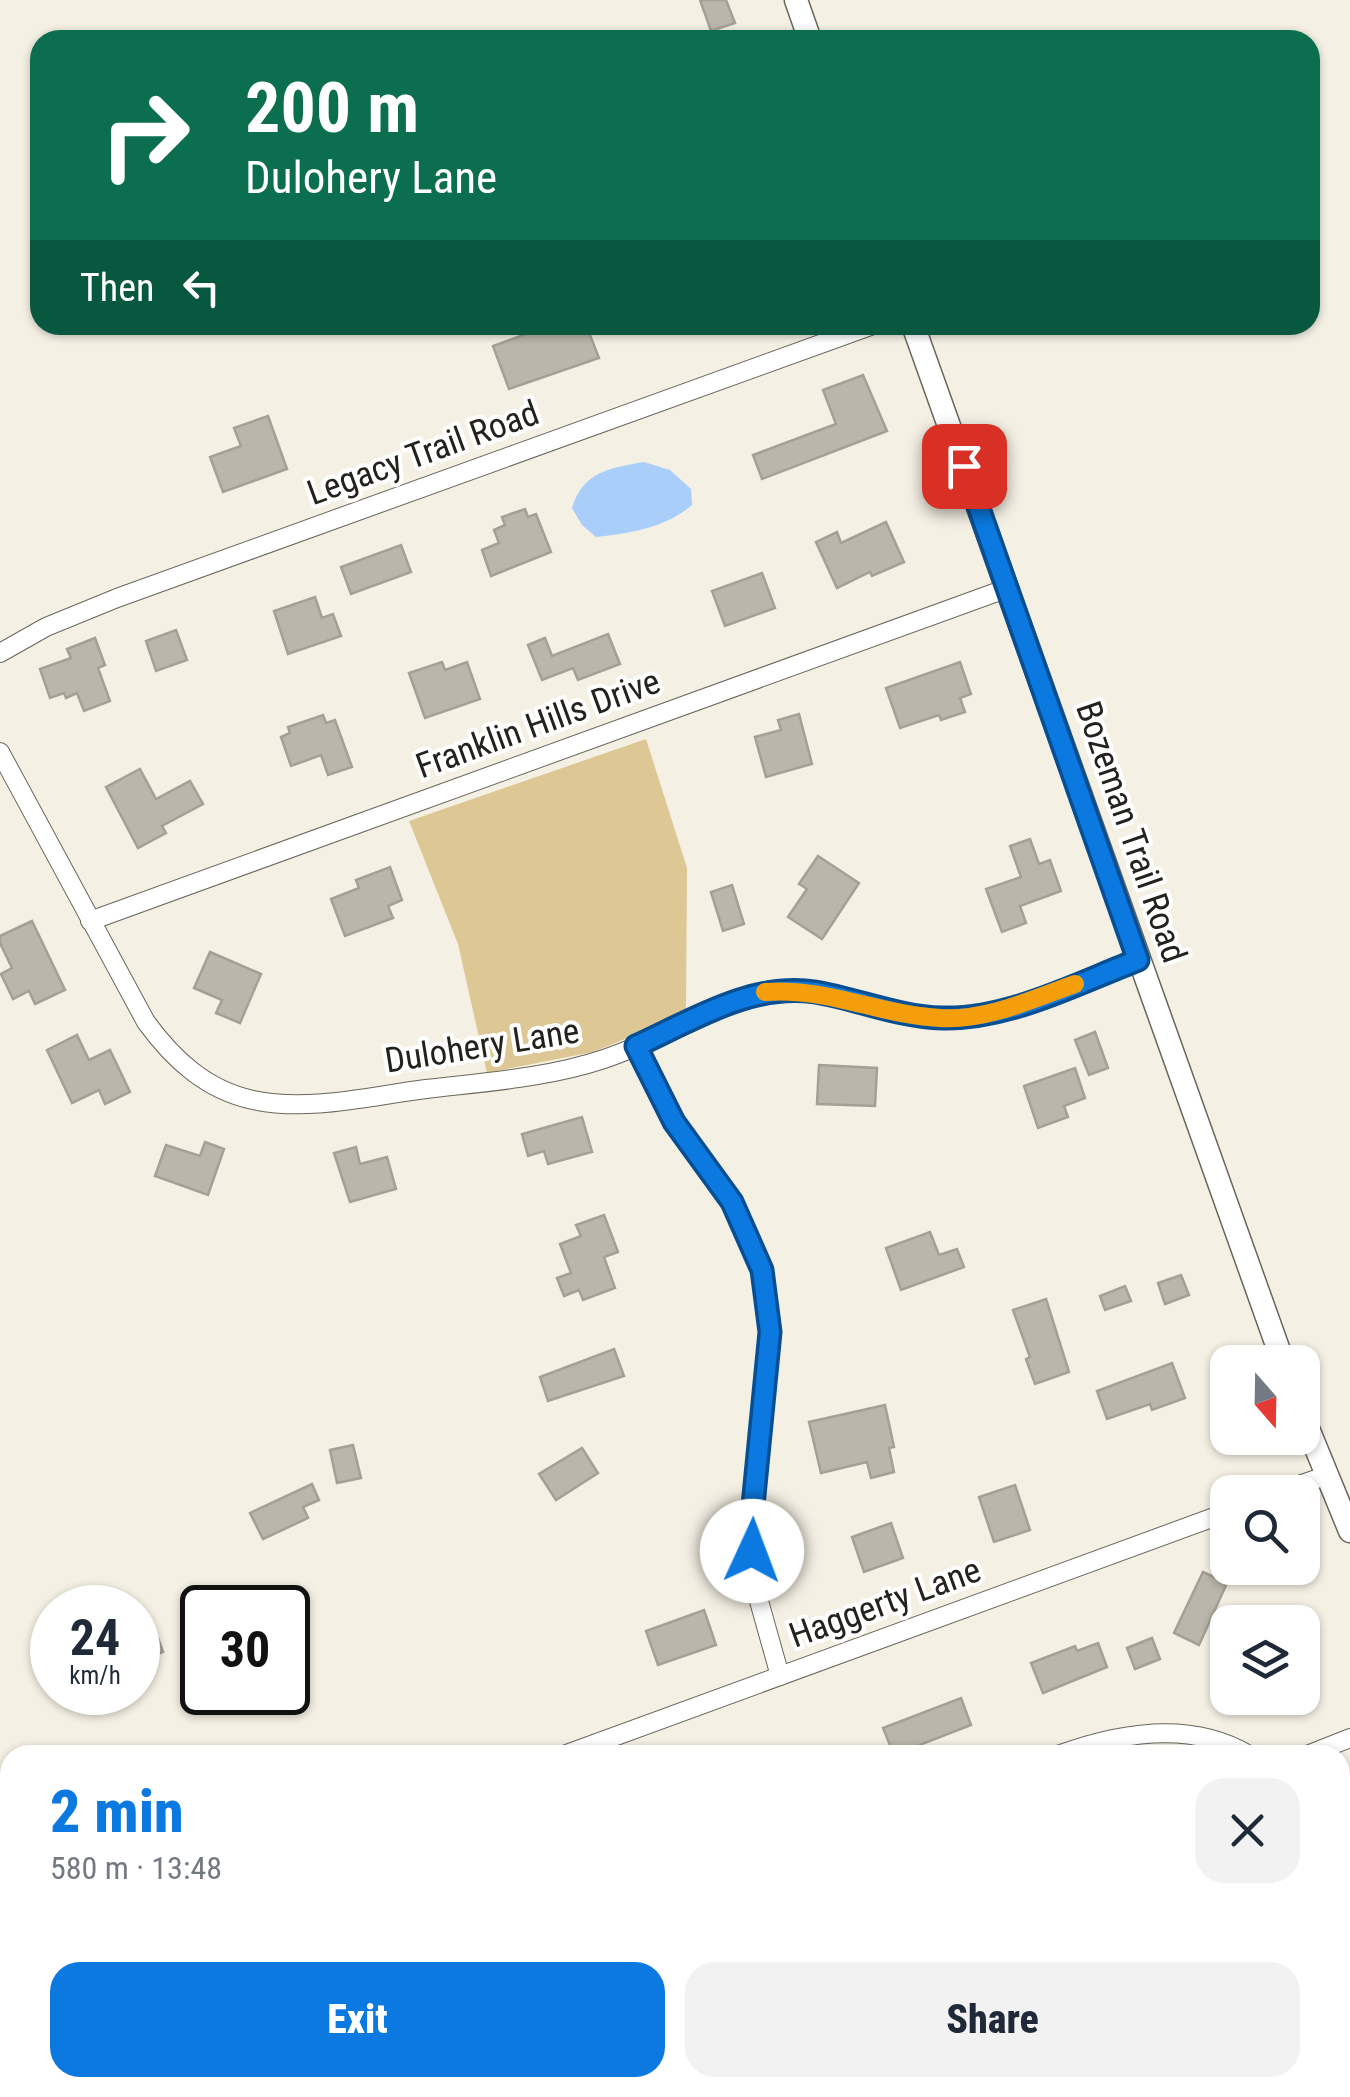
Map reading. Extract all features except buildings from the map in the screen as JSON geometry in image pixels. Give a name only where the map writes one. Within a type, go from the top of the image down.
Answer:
[{"type":"street","points":[[796,0],[806,30]]},
{"type":"street","name":"Legacy Trail Road","points":[[0,653],[46,626],[117,598],[844,335]]},
{"type":"street","name":"Bozeman Trail Road","points":[[918,335],[1278,1345]]},
{"type":"street","name":"Franklin Hills Drive","points":[[90,921],[1008,588]]},
{"type":"street","name":"Dulohery Lane","points":[[0,752],[146,1022],[164,1046],[202,1079],[253,1100],[326,1103],[574,1068],[765,992],[816,992],[911,1015],[944,1018],[1005,1008],[1138,960]]},
{"type":"street","points":[[636,1046],[674,1122],[732,1202],[762,1270],[770,1332],[751,1526],[752,1576],[780,1676]]},
{"type":"street","points":[[1319,1455],[1350,1531]]},
{"type":"street","points":[[1320,1478],[1328,1475]]},
{"type":"street","name":"Haggerty Lane","points":[[591,1745],[1210,1519]]},
{"type":"street","points":[[1097,1745],[1166,1732],[1226,1745]]},
{"type":"shaded area","points":[[646,739],[687,868],[686,1014],[593,1052],[487,1073],[458,944],[409,821]]},
{"type":"water","points":[[644,462],[670,470],[691,489],[692,505],[659,524],[596,537],[582,525],[572,508],[583,486],[599,474]]},
{"type":"slow traffic","points":[[765,992],[816,992],[911,1015],[944,1018],[1005,1008],[1075,984]]},
{"type":"route","points":[[752,1551],[751,1526],[770,1332],[762,1270],[732,1202],[674,1122],[636,1046],[765,992],[816,992],[911,1015],[944,1018],[1005,1008],[1138,960],[964,466]]}]
